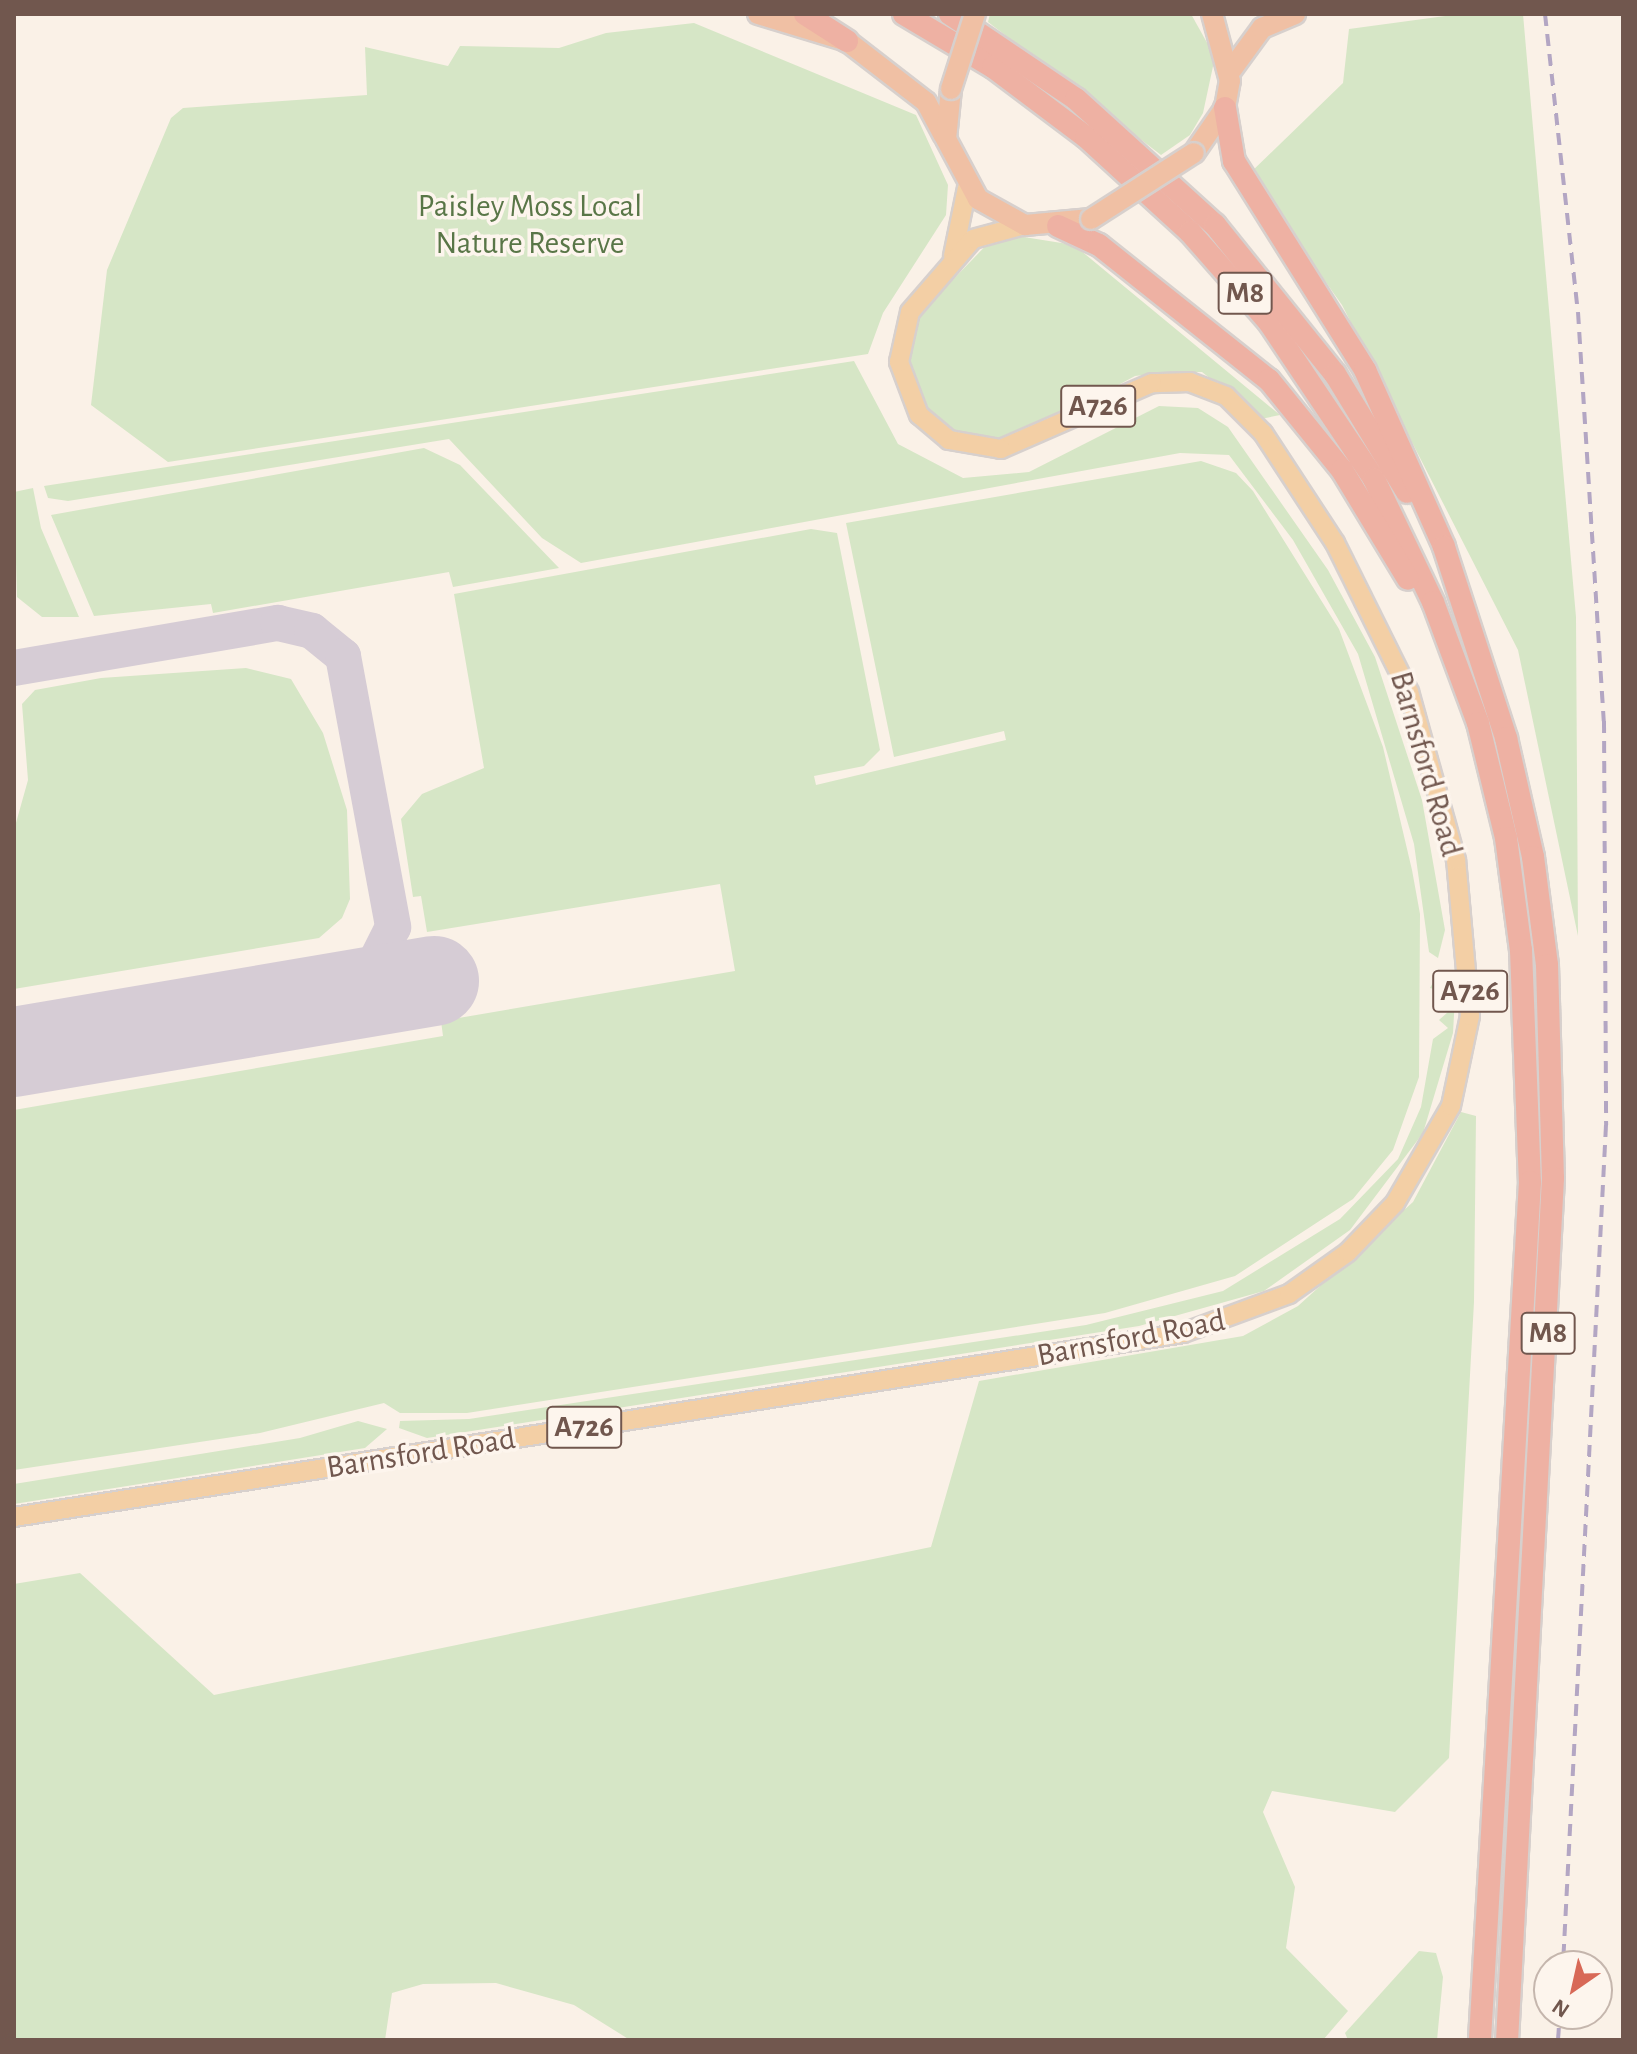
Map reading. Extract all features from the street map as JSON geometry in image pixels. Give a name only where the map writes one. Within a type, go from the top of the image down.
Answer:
[{"type":"highway","points":[[758,14],[847,41]]},
{"type":"highway","points":[[805,14],[847,41],[926,102],[967,188],[1025,225]]},
{"type":"highway","name":"M8","points":[[904,14],[993,67],[1086,137],[1235,281],[1374,479],[1462,676],[1506,838],[1524,980],[1529,1111],[1523,1356],[1480,2040]]},
{"type":"highway","name":"M8","points":[[950,14],[1076,99],[1254,267],[1394,467],[1472,635]]},
{"type":"highway","points":[[946,139],[951,89],[975,14]]},
{"type":"highway","points":[[1212,14],[1232,69]]},
{"type":"highway","points":[[1232,69],[1262,28],[1295,14]]},
{"type":"highway","name":"A726","points":[[1025,225],[1058,226],[1091,219],[1194,153],[1225,108],[1232,69]]},
{"type":"highway","name":"M8","points":[[1225,108],[1239,171],[1322,293],[1388,416],[1472,635],[1533,857],[1553,1084],[1549,1314],[1507,2040]]},
{"type":"highway","name":"M8","points":[[1058,226],[1099,245],[1295,406],[1385,538],[1462,676]]},
{"type":"main road","name":"Barnsford Road","points":[[953,256],[967,188]]},
{"type":"main road","name":"Barnsford Road","points":[[14,1517],[1183,1333],[1242,1316],[1312,1280],[1401,1196],[1456,1092],[1470,990],[1445,811],[1382,629],[1263,433],[1212,389],[1178,381],[1139,387],[1036,440],[1001,449],[963,445],[927,424],[902,380],[901,338],[917,300],[953,256],[985,233],[1025,225]]},
{"type":"green space","points":[[990,14],[1191,14],[1215,57],[1203,113],[1190,135],[1161,155],[988,22]]},
{"type":"green space","points":[[1460,14],[1523,14],[1576,617],[1578,936],[1518,650],[1342,305],[1249,174],[1343,83],[1349,29]]},
{"type":"green space","name":"Paisley Moss Local Nature Reserve","points":[[694,23],[916,115],[948,185],[946,215],[883,313],[868,354],[168,462],[91,405],[107,270],[171,118],[183,108],[367,95],[365,47],[448,66],[460,46],[559,48],[606,33]]},
{"type":"green space","points":[[998,233],[1074,245],[1280,415],[1261,419],[1202,372],[1169,372],[1135,376],[1022,437],[987,443],[933,422],[907,375],[907,347],[918,316]]},
{"type":"green space","points":[[854,361],[898,444],[963,478],[1029,472],[1159,406],[1198,408],[1228,427],[1328,570],[1375,657],[1422,800],[1445,930],[1438,958],[1429,952],[1414,844],[1358,654],[1293,540],[1229,455],[1180,453],[581,563],[542,538],[449,439],[68,501],[48,498],[44,486]]},
{"type":"green space","points":[[424,448],[460,465],[559,568],[453,587],[449,572],[213,613],[211,604],[94,616],[51,515]]},
{"type":"green space","points":[[1201,461],[1236,473],[1253,491],[1339,629],[1383,747],[1412,870],[1420,914],[1419,1077],[1393,1150],[1353,1199],[1235,1276],[1105,1313],[467,1413],[400,1413],[384,1403],[260,1433],[14,1470],[14,1110],[443,1036],[441,1021],[735,971],[720,884],[427,932],[421,896],[413,897],[401,819],[422,794],[484,768],[454,594],[811,529],[837,533],[880,750],[864,766],[814,776],[816,785],[1006,740],[1004,731],[894,757],[846,523]]},
{"type":"green space","points":[[33,488],[41,528],[79,617],[42,617],[17,597],[14,492]]},
{"type":"green space","points":[[246,668],[291,679],[323,733],[347,810],[350,899],[342,918],[319,938],[14,989],[14,830],[28,780],[22,704],[35,690],[101,678]]},
{"type":"green space","points":[[1440,970],[1455,997],[1453,1033],[1423,1133],[1350,1230],[1264,1291],[1139,1326],[427,1438],[399,1428],[400,1421],[469,1419],[1086,1325],[1223,1291],[1340,1219],[1398,1159],[1421,1107],[1433,1039],[1448,1028],[1439,1020],[1448,1012],[1448,993],[1430,988]]},
{"type":"green space","points":[[1461,1112],[1476,1116],[1474,1302],[1449,1758],[1395,1812],[1272,1791],[1263,1812],[1295,1887],[1286,1948],[1348,2011],[1323,2040],[630,2040],[574,2005],[496,1983],[423,1984],[392,1993],[385,2040],[14,2040],[14,1584],[80,1573],[214,1695],[931,1547],[979,1381],[1243,1336],[1298,1306],[1413,1202]]},
{"type":"green space","points":[[358,1421],[387,1429],[365,1448],[14,1504],[14,1484],[300,1438]]},
{"type":"green space","points":[[1419,1951],[1436,1953],[1443,1977],[1437,2040],[1348,2040],[1345,2033]]},
{"type":"taxiway","points":[[14,668],[278,623],[312,631],[343,656],[393,927],[369,975],[332,998]]},
{"type":"runway","points":[[14,1052],[434,981]]},
{"type":"railway","points":[[1545,14],[1578,312],[1604,721],[1606,1125],[1564,1950]]},
{"type":"railway","points":[[1558,2040],[1559,2030]]}]
